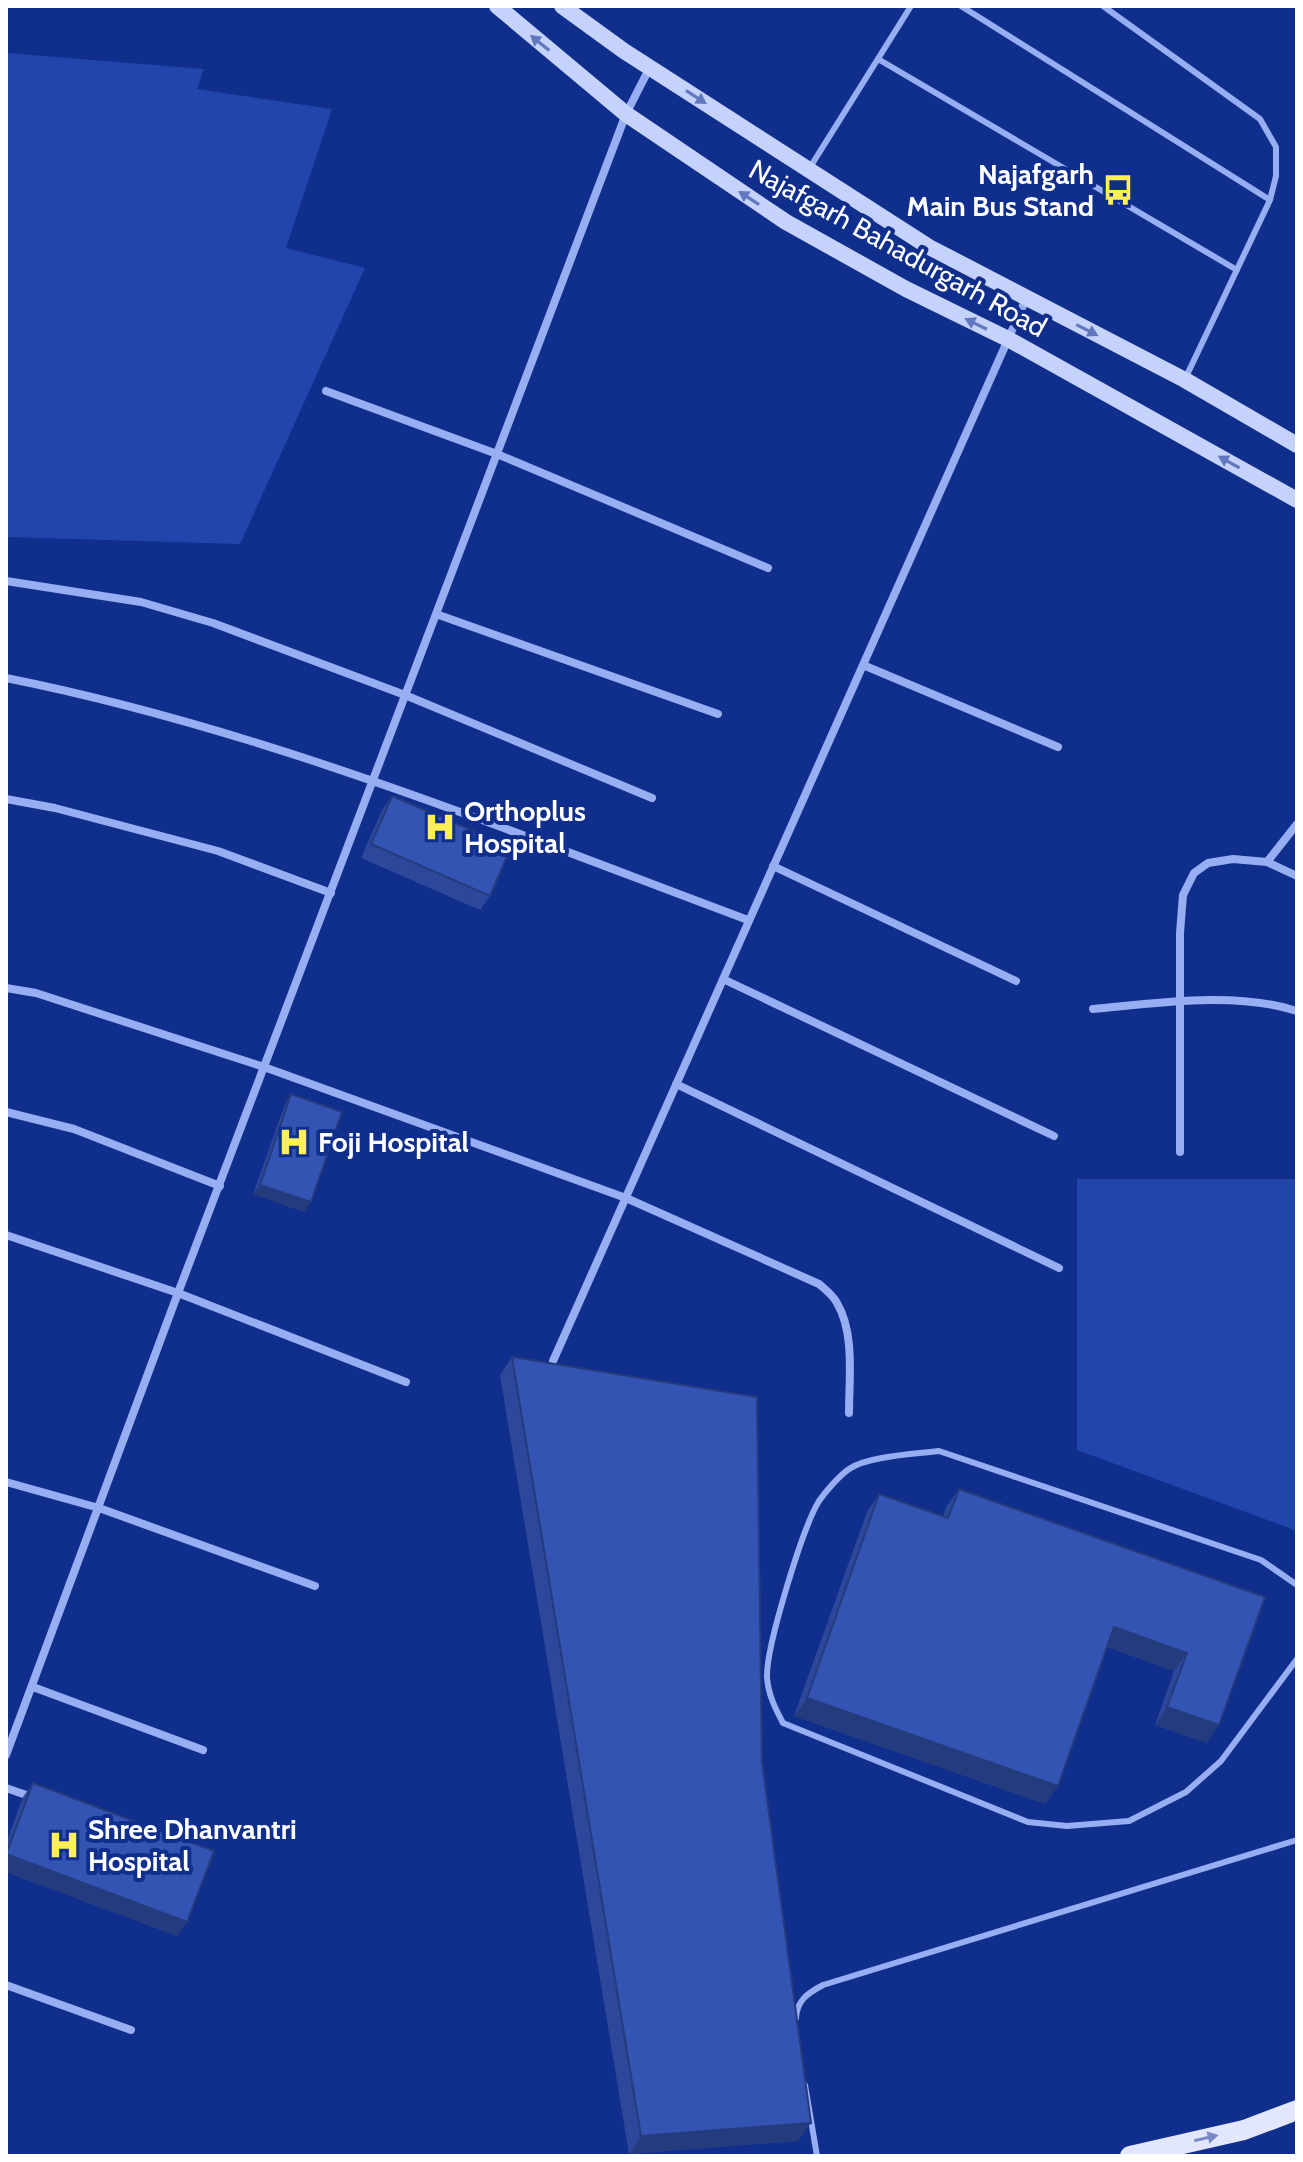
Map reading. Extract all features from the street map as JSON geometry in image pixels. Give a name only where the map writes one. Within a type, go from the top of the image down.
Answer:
[{"type":"main road","name":"Najafgarh Bahadurgarh Road","points":[[497,6],[626,114],[786,222],[906,289],[1008,339],[1297,500]]},
{"type":"main road","name":"Najafgarh Bahadurgarh Road","points":[[562,6],[650,67],[929,247],[1185,380],[1297,445]]},
{"type":"main road","points":[[1130,2156],[1244,2130],[1297,2110]]},
{"type":"street","points":[[6,1755],[626,114],[650,67]]},
{"type":"street","points":[[553,1361],[1026,299]]},
{"type":"street","points":[[326,391],[497,454],[768,568]]},
{"type":"street","points":[[6,581],[141,602],[213,623],[405,695],[652,798]]},
{"type":"street","points":[[436,614],[718,714]]},
{"type":"street","points":[[863,665],[1058,747]]},
{"type":"street","points":[[6,678],[150,710],[372,780],[748,920]]},
{"type":"street","points":[[6,799],[55,808],[218,851],[331,893]]},
{"type":"street","points":[[1267,862],[1297,824]]},
{"type":"street","points":[[1180,1152],[1180,933],[1183,895],[1194,873],[1208,863],[1220,861],[1267,862],[1297,876]]},
{"type":"street","points":[[773,866],[1016,981]]},
{"type":"street","points":[[723,979],[1054,1136]]},
{"type":"street","points":[[6,988],[36,993],[264,1067],[626,1198],[819,1284],[835,1299],[843,1315],[848,1349],[849,1413]]},
{"type":"street","points":[[1093,1009],[1180,1001],[1280,1005],[1297,1011]]},
{"type":"street","points":[[676,1084],[1059,1268]]},
{"type":"street","points":[[6,1112],[74,1129],[220,1186]]},
{"type":"street","points":[[6,1235],[178,1293],[406,1382]]},
{"type":"street","points":[[6,1482],[99,1508],[315,1586]]},
{"type":"street","points":[[33,1687],[203,1750]]},
{"type":"street","points":[[6,1788],[35,1799]]},
{"type":"street","points":[[6,1985],[131,2030]]},
{"type":"lane","points":[[808,170],[911,6]]},
{"type":"lane","points":[[961,6],[1270,200]]},
{"type":"lane","points":[[1103,6],[1260,119],[1276,147],[1276,176],[1270,200],[1185,380]]},
{"type":"lane","points":[[878,59],[1237,270]]},
{"type":"lane","points":[[1297,1585],[1261,1560],[939,1451],[886,1457],[850,1468],[820,1500],[805,1534],[771,1645],[767,1676],[770,1699],[783,1723],[1028,1822],[1067,1826],[1129,1821],[1186,1792],[1221,1761],[1297,1659]]},
{"type":"lane","points":[[795,2025],[796,2007],[806,1994],[823,1985],[1297,1840]]},
{"type":"lane","points":[[805,2083],[817,2156]]},
{"type":"shaded area","points":[[6,53],[204,69],[197,89],[332,109],[286,248],[365,268],[240,544],[6,537]]},
{"type":"shaded area","points":[[1077,1179],[1297,1179],[1297,1531],[1077,1450]]},
{"type":"building","points":[[392,796],[511,847],[490,896],[371,844]]},
{"type":"building","points":[[291,1094],[342,1112],[311,1202],[260,1185]]},
{"type":"building","points":[[512,1357],[757,1397],[762,1762],[811,2123],[641,2136]]},
{"type":"building","points":[[959,1489],[1265,1597],[1219,1725],[1167,1707],[1187,1653],[1114,1627],[1058,1786],[807,1698],[879,1494],[948,1518]]},
{"type":"building","points":[[33,1783],[214,1851],[187,1922],[6,1854]]},
{"type":"place","name":"Najafgarh Main Bus Stand","points":[[1118,190]]},
{"type":"place","name":"Orthoplus Hospital","points":[[440,827]]},
{"type":"place","name":"Foji Hospital","points":[[294,1142]]},
{"type":"place","name":"Shree Dhanvantri Hospital","points":[[64,1845]]}]
